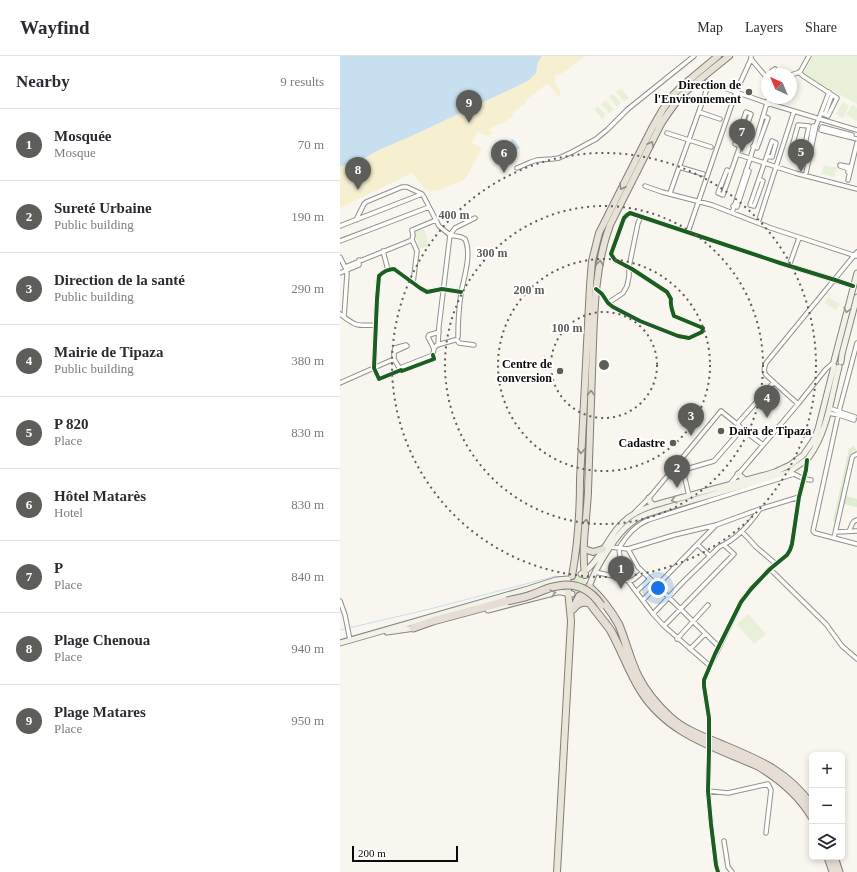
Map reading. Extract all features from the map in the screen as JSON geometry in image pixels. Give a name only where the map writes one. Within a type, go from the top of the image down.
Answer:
[{"type":"highway","points":[[570,578],[575,554],[580,512],[580,480],[588,310],[592,260],[596,242],[604,223],[663,109],[673,95],[682,86],[718,56]]},
{"type":"highway","points":[[584,574],[593,330],[596,289],[602,249],[610,225],[661,124],[681,97],[729,56]]},
{"type":"highway","points":[[584,549],[593,552],[603,549]]},
{"type":"highway","points":[[413,628],[434,620],[532,595],[553,587],[570,585],[585,589],[596,597],[601,604],[616,630],[620,643],[645,688],[652,698],[672,718],[682,726],[708,740],[754,758],[780,773],[798,789],[809,802]]},
{"type":"highway","points":[[590,585],[603,600],[618,624],[636,683],[654,708],[670,724],[679,730],[758,766],[779,779],[794,792],[809,812]]},
{"type":"highway","points":[[574,594],[590,604],[626,654]]},
{"type":"highway","points":[[573,609],[579,603],[584,602],[590,604]]},
{"type":"highway","points":[[434,616],[467,611]]},
{"type":"highway","points":[[829,860],[833,872]]},
{"type":"highway","points":[[835,860],[839,872]]},
{"type":"main road","points":[[584,574],[617,529],[633,515],[653,505],[767,474],[806,457],[818,429],[836,364],[857,273]]},
{"type":"main road","points":[[374,634],[413,628],[557,592],[574,594],[588,591],[595,572],[620,534],[626,527],[647,513],[780,475],[792,473],[814,449],[820,438],[828,413],[836,364],[842,354],[857,297]]},
{"type":"main road","points":[[738,474],[745,480]]},
{"type":"main road","points":[[649,498],[650,503],[653,505]]},
{"type":"main road","points":[[340,643],[556,580],[570,578],[577,573],[584,574],[590,585]]},
{"type":"main road","points":[[570,578],[567,586],[574,594],[570,622]]},
{"type":"main road","points":[[558,872],[570,622],[574,594]]},
{"type":"street","points":[[517,168],[537,160],[552,160],[558,158],[596,139],[631,106],[694,56]]},
{"type":"street","points":[[797,161],[806,149],[818,119],[823,113],[831,93],[799,72],[808,56]]},
{"type":"street","points":[[688,232],[736,92],[751,58],[761,70]]},
{"type":"street","points":[[670,194],[708,83],[761,101]]},
{"type":"street","points":[[732,213],[767,104]]},
{"type":"street","points":[[770,104],[857,130]]},
{"type":"street","points":[[758,223],[794,111]]},
{"type":"street","points":[[699,112],[720,119]]},
{"type":"street","points":[[731,172],[727,170],[718,193],[723,195],[731,172],[737,154],[740,146],[751,114],[746,112],[735,144],[740,146]]},
{"type":"street","points":[[806,149],[792,147],[798,125],[809,126],[806,149],[806,173]]},
{"type":"street","points":[[840,126],[838,133],[857,138]]},
{"type":"street","points":[[667,132],[711,147]]},
{"type":"street","points":[[851,167],[840,165],[849,168],[847,180],[848,180],[857,143]]},
{"type":"street","points":[[737,154],[795,173],[857,189]]},
{"type":"street","points":[[759,180],[763,181],[754,206],[750,205],[767,156]]},
{"type":"street","points":[[679,167],[703,174]]},
{"type":"street","points":[[645,186],[712,205],[799,238],[856,255],[764,367],[764,373],[798,404]]},
{"type":"street","points":[[356,220],[366,202],[402,187],[407,187],[422,194],[439,226],[450,235],[464,238],[467,245],[467,261],[465,278],[461,292],[456,339]]},
{"type":"street","points":[[340,226],[422,194]]},
{"type":"street","points":[[340,241],[429,207]]},
{"type":"street","points":[[596,289],[613,307],[640,321],[678,336],[690,338],[702,332],[703,328],[674,316],[670,302],[671,299],[667,292],[629,267],[615,260],[611,254],[624,218],[626,215],[630,214],[853,286]]},
{"type":"street","points":[[608,303],[623,293],[627,286],[629,267],[638,223],[642,217]]},
{"type":"street","points":[[438,345],[438,332],[450,233],[455,228],[475,218]]},
{"type":"street","points":[[412,283],[417,251],[412,240],[414,235],[412,230],[436,220]]},
{"type":"street","points":[[789,266],[799,238]]},
{"type":"street","points":[[340,273],[345,269],[360,265],[359,260],[412,240]]},
{"type":"street","points":[[383,251],[388,270]]},
{"type":"street","points":[[340,257],[347,274],[342,316],[356,325],[375,326]]},
{"type":"street","points":[[438,332],[429,335],[428,337],[434,349],[434,359],[402,371],[400,369],[379,379],[374,368],[378,278],[388,270],[395,270],[427,292],[443,290],[461,292]]},
{"type":"street","points":[[456,339],[459,343],[474,345]]},
{"type":"street","points":[[434,349],[435,346],[456,339]]},
{"type":"street","points":[[857,343],[839,413],[813,530],[815,534],[857,544]]},
{"type":"street","points":[[394,352],[394,359],[400,369]]},
{"type":"street","points":[[340,383],[394,359]]},
{"type":"street","points":[[729,485],[826,370],[836,364]]},
{"type":"street","points":[[737,424],[774,382]]},
{"type":"street","points":[[829,408],[855,418],[857,425]]},
{"type":"street","points":[[633,515],[649,498],[721,411],[763,445]]},
{"type":"street","points":[[828,413],[839,413]]},
{"type":"street","points":[[683,470],[714,461],[742,429]]},
{"type":"street","points":[[834,538],[852,458],[857,454]]},
{"type":"street","points":[[709,737],[709,718],[704,680],[741,602],[751,589],[787,555],[790,550],[799,498],[806,470],[806,457]]},
{"type":"street","points":[[677,464],[683,470],[689,496]]},
{"type":"street","points":[[622,578],[618,548],[629,533],[643,522],[792,473],[804,479],[811,480]]},
{"type":"street","points":[[611,547],[628,549],[674,535],[716,525],[760,509],[799,498]]},
{"type":"street","points":[[652,614],[710,556],[742,532],[760,509]]},
{"type":"street","points":[[849,531],[852,527],[852,523],[857,520]]},
{"type":"street","points":[[643,600],[716,525]]},
{"type":"street","points":[[836,532],[857,531]]},
{"type":"street","points":[[742,532],[756,547],[776,564]]},
{"type":"street","points":[[698,544],[710,556]]},
{"type":"street","points":[[664,626],[734,554],[724,545]]},
{"type":"street","points":[[628,549],[638,567],[720,647]]},
{"type":"street","points":[[770,570],[826,624],[842,646],[857,660]]},
{"type":"street","points":[[595,572],[622,578],[628,581],[637,591],[652,614],[677,639],[710,666]]},
{"type":"street","points":[[628,581],[633,580],[643,572]]},
{"type":"street","points":[[637,591],[650,579]]},
{"type":"street","points":[[340,601],[349,631],[350,640]]},
{"type":"street","points":[[677,639],[708,605]]},
{"type":"street","points":[[690,649],[705,634]]},
{"type":"street","points":[[709,751],[708,791],[710,824],[718,872]]},
{"type":"street","points":[[708,791],[728,793],[768,784],[771,790],[766,833]]},
{"type":"street","points":[[724,841],[728,867],[732,872]]},
{"type":"green space","points":[[813,56],[857,56],[857,104],[803,74]]},
{"type":"green space","points":[[621,88],[629,98],[624,101],[616,92]]},
{"type":"green space","points":[[613,94],[621,103],[617,107],[609,97]]},
{"type":"green space","points":[[606,100],[614,110],[609,113],[601,104]]},
{"type":"green space","points":[[843,102],[849,106],[843,118],[836,114]]},
{"type":"green space","points":[[852,105],[857,108],[857,121],[846,115]]},
{"type":"green space","points":[[598,106],[606,115],[602,119],[594,109]]},
{"type":"green space","points":[[824,165],[837,168],[834,177],[821,174]]},
{"type":"green space","points":[[424,229],[429,246],[420,249],[414,232]]},
{"type":"green space","points":[[828,297],[840,304],[836,310],[824,303]]},
{"type":"green space","points":[[854,446],[857,451],[853,451],[851,453],[835,522],[833,521],[849,449]]},
{"type":"green space","points":[[846,496],[857,499],[857,507],[844,504]]},
{"type":"green space","points":[[578,576],[584,579],[587,585],[584,591],[578,594],[572,591],[569,585],[572,579]]},
{"type":"green space","points":[[748,614],[766,634],[754,644],[737,624]]},
{"type":"sand","points":[[542,56],[584,56],[564,72],[554,76],[556,79],[554,82],[560,91],[558,97],[548,83],[525,101],[526,103],[512,114],[513,116],[502,124],[500,123],[490,129],[493,133],[488,136],[477,132],[472,143],[482,148],[467,176],[462,181],[431,191],[425,189],[412,173],[340,208],[340,166],[352,165],[379,150],[468,109],[536,73],[538,62]]},
{"type":"water","points":[[340,56],[542,56],[538,62],[536,73],[528,81],[379,150],[352,165],[340,166]]},
{"type":"water","points":[[512,139],[520,148],[515,151],[509,143]]},
{"type":"waterway","points":[[340,630],[430,609],[556,576]]},
{"type":"cycle path","points":[[596,289],[613,307],[640,321],[678,336],[689,338],[702,332],[703,328],[674,316],[671,299],[667,292],[632,269],[615,260],[611,254],[624,218],[630,213],[853,286]]},
{"type":"cycle path","points":[[433,355],[434,359],[379,379],[374,368],[379,276],[386,271],[394,269],[427,292],[442,289],[461,292]]},
{"type":"cycle path","points":[[718,872],[708,791],[709,718],[704,680],[715,654],[741,602],[751,589],[770,569],[787,555],[790,550],[807,460]]},
{"type":"place","name":"Direction de l'Environnement","points":[[749,92]]},
{"type":"place","name":"Plage Matares","points":[[469,123]]},
{"type":"place","name":"P","points":[[742,152]]},
{"type":"place","name":"P 820","points":[[801,172]]},
{"type":"place","name":"Hôtel Matarès","points":[[504,173]]},
{"type":"place","name":"Plage Chenoua","points":[[358,190]]},
{"type":"place","name":"Centre de conversion","points":[[560,371]]},
{"type":"place","name":"Mairie de Tipaza","points":[[767,418]]},
{"type":"place","name":"Daïra de Tipaza","points":[[721,431]]},
{"type":"place","name":"Direction de la santé","points":[[691,436]]},
{"type":"place","name":"Cadastre","points":[[673,443]]},
{"type":"place","name":"Sureté Urbaine","points":[[677,488]]},
{"type":"place","name":"Mosquée","points":[[621,589]]}]
